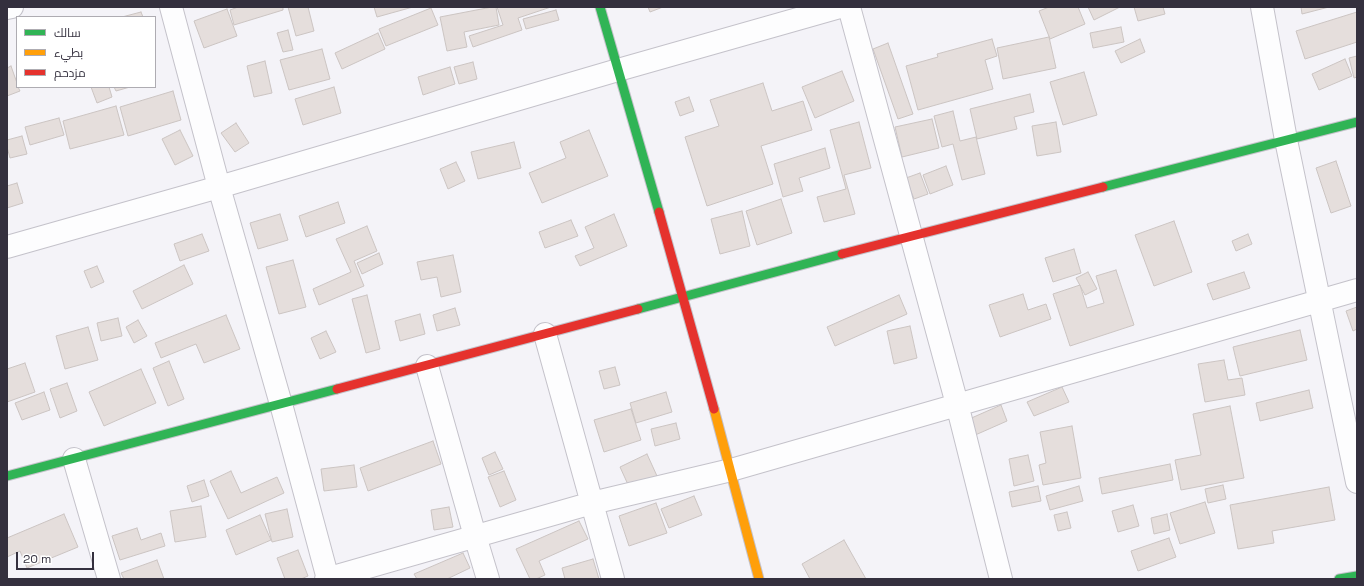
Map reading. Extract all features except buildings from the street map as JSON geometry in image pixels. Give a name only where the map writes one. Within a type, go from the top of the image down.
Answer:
[{"type":"street","points":[[7,8],[12,7]]},
{"type":"street","points":[[171,7],[219,188],[281,404],[327,579],[592,503],[731,470],[1357,290]]},
{"type":"street","points":[[600,7],[683,297],[731,470],[759,579]]},
{"type":"street","points":[[7,247],[219,188],[618,70],[840,7]]},
{"type":"street","points":[[848,7],[957,404],[1001,579]]},
{"type":"street","points":[[1262,7],[1286,140],[1357,482]]},
{"type":"street","points":[[7,476],[427,366],[910,236],[1357,122]]},
{"type":"street","points":[[545,334],[612,579]]},
{"type":"street","points":[[427,366],[488,579]]},
{"type":"street","points":[[74,458],[109,579]]},
{"type":"street","points":[[1339,579],[1357,576]]},
{"type":"traffic: fast","points":[[600,7],[659,212]]},
{"type":"traffic: fast","points":[[1103,187],[1357,122]]},
{"type":"traffic: fast","points":[[638,309],[842,254]]},
{"type":"traffic: fast","points":[[7,476],[337,389]]},
{"type":"traffic: fast","points":[[1339,579],[1357,576]]},
{"type":"traffic: slow","points":[[714,409],[759,579]]},
{"type":"traffic: jam","points":[[842,254],[1103,187]]},
{"type":"traffic: jam","points":[[659,212],[714,409]]},
{"type":"traffic: jam","points":[[337,389],[638,309]]}]
